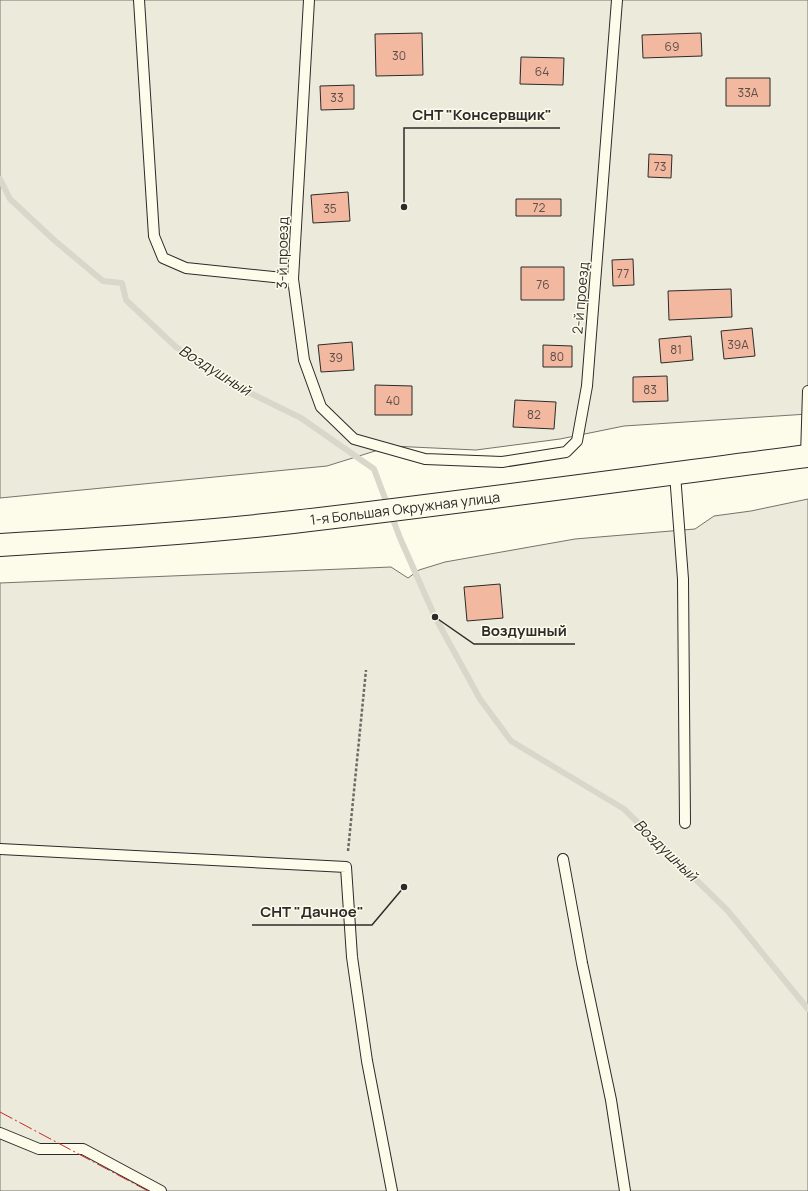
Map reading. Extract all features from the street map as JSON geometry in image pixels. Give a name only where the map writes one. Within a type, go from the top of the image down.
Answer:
[{"type":"street","name":"1-я Большая Окружная улица","points":[[0,545],[134,537],[292,522],[676,474],[807,456]]},
{"type":"lane","points":[[139,0],[154,236],[163,258],[186,268],[292,279]]},
{"type":"lane","name":"3-й проезд","points":[[310,0],[292,279],[304,360],[321,407],[354,439],[425,459]]},
{"type":"lane","name":"2-й проезд","points":[[425,459],[502,462],[566,452],[577,441],[587,386],[617,0]]},
{"type":"lane","points":[[807,456],[808,391]]},
{"type":"lane","points":[[676,474],[683,578],[685,823]]},
{"type":"lane","points":[[0,849],[346,867],[352,957],[367,1061],[392,1191]]},
{"type":"lane","points":[[563,859],[582,963],[610,1100],[626,1191]]},
{"type":"lane","points":[[0,1134],[38,1149],[83,1149],[161,1191]]},
{"type":"path","points":[[346,867],[366,670]]},
{"type":"shaded area","points":[[0,0],[808,0],[808,414],[624,426],[560,439],[476,450],[391,446],[327,466],[0,498]]},
{"type":"shaded area","points":[[808,499],[808,1191],[0,1191],[0,583],[391,567],[408,578],[419,570],[445,562],[575,539],[695,529],[714,516],[751,511]]},
{"type":"building","points":[[422,33],[423,75],[376,76],[375,34]]},
{"type":"building","points":[[701,33],[702,56],[643,58],[642,35]]},
{"type":"building","points":[[521,57],[564,58],[563,85],[520,84]]},
{"type":"building","points":[[726,78],[770,78],[770,106],[726,106]]},
{"type":"building","points":[[354,85],[354,109],[321,110],[320,86]]},
{"type":"building","points":[[649,154],[672,155],[671,178],[648,177]]},
{"type":"building","points":[[348,192],[350,221],[313,223],[311,195]]},
{"type":"building","points":[[516,199],[561,199],[561,216],[516,216]]},
{"type":"building","points":[[633,259],[634,285],[613,286],[612,260]]},
{"type":"building","points":[[521,267],[564,267],[564,300],[521,300]]},
{"type":"building","points":[[731,289],[732,317],[669,320],[668,291]]},
{"type":"building","points":[[752,328],[755,356],[724,359],[721,331]]},
{"type":"building","points":[[691,336],[693,360],[661,363],[659,339]]},
{"type":"building","points":[[352,342],[354,370],[321,372],[318,345]]},
{"type":"building","points":[[543,345],[572,346],[572,367],[543,367]]},
{"type":"building","points":[[667,376],[668,401],[633,402],[633,377]]},
{"type":"building","points":[[375,385],[412,386],[412,415],[375,415]]},
{"type":"building","points":[[515,400],[556,402],[554,429],[513,427]]},
{"type":"building","points":[[500,584],[503,618],[467,621],[464,587]]},
{"type":"waterway","name":"Воздушный","points":[[0,179],[10,199],[54,240],[103,281],[122,283],[126,300],[176,347],[240,388],[301,418],[374,469],[400,538],[435,617],[480,699],[511,741],[624,809],[728,911],[808,1009]]},
{"type":"power","points":[[0,1112],[148,1191]]},
{"type":"place","name":"СНТ \"Консервщик\"","points":[[404,207]]},
{"type":"place","name":"Воздушный","points":[[435,617]]},
{"type":"place","name":"СНТ \"Дачное\"","points":[[404,887]]}]
